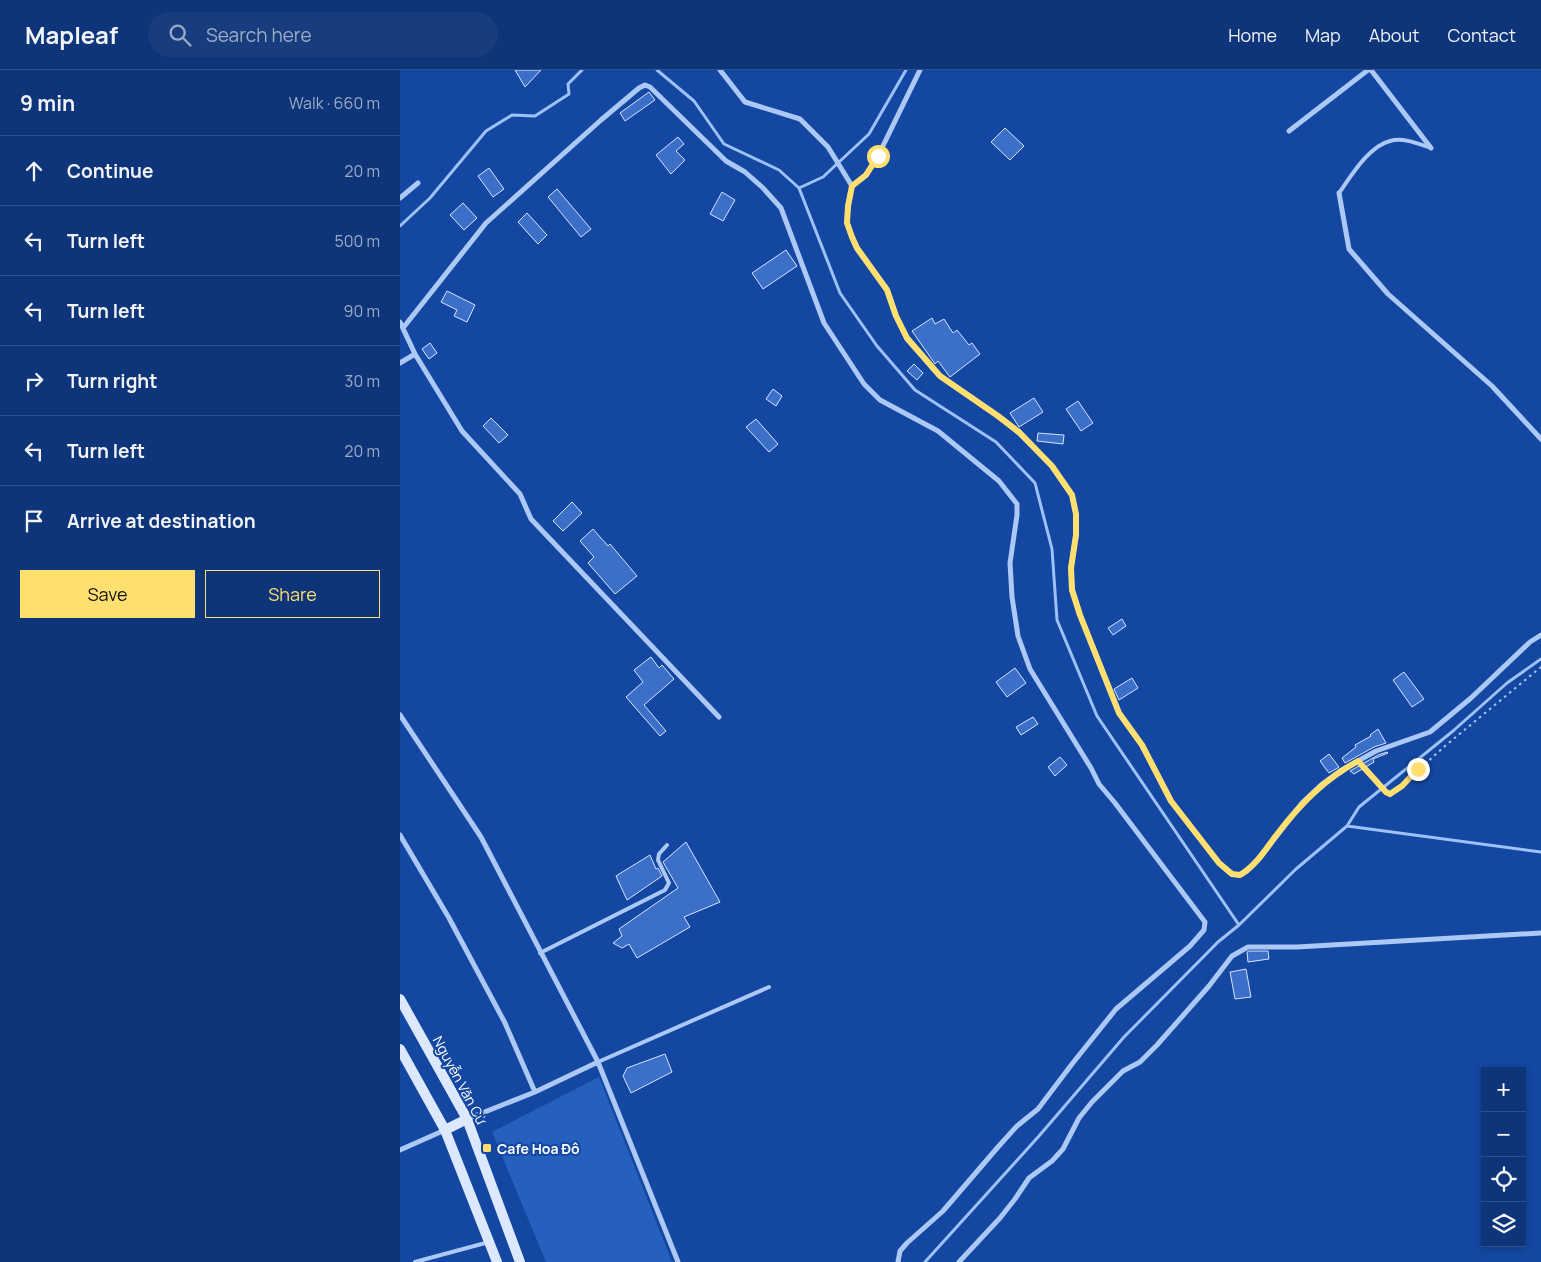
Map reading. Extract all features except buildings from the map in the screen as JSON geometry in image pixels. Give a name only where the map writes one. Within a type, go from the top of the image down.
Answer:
[{"type":"main road","name":"Nguyễn Văn Cừ","points":[[400,999],[467,1119],[520,1262]]},
{"type":"main road","points":[[400,1049],[445,1130],[497,1262]]},
{"type":"main road","points":[[445,1130],[467,1119]]},
{"type":"street","points":[[720,70],[745,102],[800,119],[828,147],[841,171],[852,186]]},
{"type":"street","points":[[920,70],[878,156],[866,175],[852,186],[847,223],[852,237],[857,248],[887,290],[896,316],[907,338],[940,376],[998,416],[1026,439],[1052,466],[1072,495],[1076,514],[1076,535],[1071,568],[1072,590],[1107,685],[1119,713],[1142,745],[1171,801],[1219,863],[1232,874],[1240,875],[1247,871],[1259,859],[1302,803],[1321,785],[1340,771],[1376,751],[1430,732],[1530,642],[1541,635]]},
{"type":"street","points":[[1289,131],[1369,70],[1432,148]]},
{"type":"street","points":[[403,328],[486,223],[601,120],[645,85],[656,91],[726,161],[745,172],[781,208],[824,323],[853,371],[864,384],[880,400],[938,431],[999,481],[1017,504],[1010,563],[1012,597],[1018,636],[1030,669],[1099,784],[1116,803],[1206,922],[1204,930],[1190,946],[1116,1009],[1038,1109],[1017,1126],[998,1146],[943,1211],[907,1243],[900,1251],[898,1262]]},
{"type":"street","points":[[400,198],[418,183]]},
{"type":"street","points":[[1339,193],[1349,249],[1388,294],[1492,386],[1541,439]]},
{"type":"street","points":[[400,322],[415,354],[462,431],[520,494],[531,519],[718,717]]},
{"type":"street","points":[[400,363],[415,354]]},
{"type":"street","points":[[400,715],[481,837],[598,1062],[678,1262]]},
{"type":"street","points":[[400,835],[449,918],[505,1023],[535,1092]]},
{"type":"street","points":[[959,1262],[1015,1200],[1029,1178],[1052,1161],[1063,1149],[1079,1118],[1092,1102],[1123,1071],[1140,1062],[1157,1045],[1209,986],[1232,956],[1242,949],[1248,947],[1290,948],[1541,933]]},
{"type":"street","points":[[467,1119],[535,1092],[598,1062]]},
{"type":"street","points":[[400,1150],[445,1130]]},
{"type":"lane","points":[[1339,193],[1358,167],[1374,150],[1389,141],[1404,140],[1432,148]]},
{"type":"lane","points":[[540,953],[665,890],[669,883],[658,860],[658,856],[667,844]]},
{"type":"lane","points":[[598,1062],[769,987]]},
{"type":"lane","points":[[415,1262],[489,1242]]},
{"type":"path","points":[[1358,761],[1386,792],[1390,794],[1394,792],[1445,746],[1541,667]]},
{"type":"shaded area","points":[[599,1077],[672,1262],[546,1262],[492,1132]]},
{"type":"waterway","points":[[400,226],[430,198],[486,131],[512,115],[535,116],[569,94],[568,84],[582,70]]},
{"type":"waterway","points":[[657,70],[694,101],[724,144],[779,170],[799,188],[840,293],[877,346],[915,390],[996,442],[1035,483],[1052,549],[1057,620],[1097,716],[1239,925],[1296,869],[1347,826],[1359,807],[1453,731],[1507,683],[1541,659]]},
{"type":"waterway","points":[[799,188],[823,177],[869,134],[906,70]]},
{"type":"waterway","points":[[1347,826],[1541,852]]},
{"type":"waterway","points":[[925,1262],[1039,1136],[1124,1037],[1218,942],[1239,925]]},
{"type":"place","name":"Cafe Hoa Đô","points":[[487,1148]]},
{"type":"route","points":[[878,156],[866,175],[852,186],[847,223],[857,248],[887,290],[896,316],[907,338],[933,370],[1019,432],[1041,453],[1064,481],[1072,495],[1076,514],[1076,535],[1071,568],[1072,590],[1107,685],[1119,713],[1142,745],[1171,801],[1219,863],[1232,874],[1240,875],[1247,871],[1259,859],[1302,803],[1321,785],[1358,761],[1375,782],[1390,794],[1402,786],[1418,769]]}]
